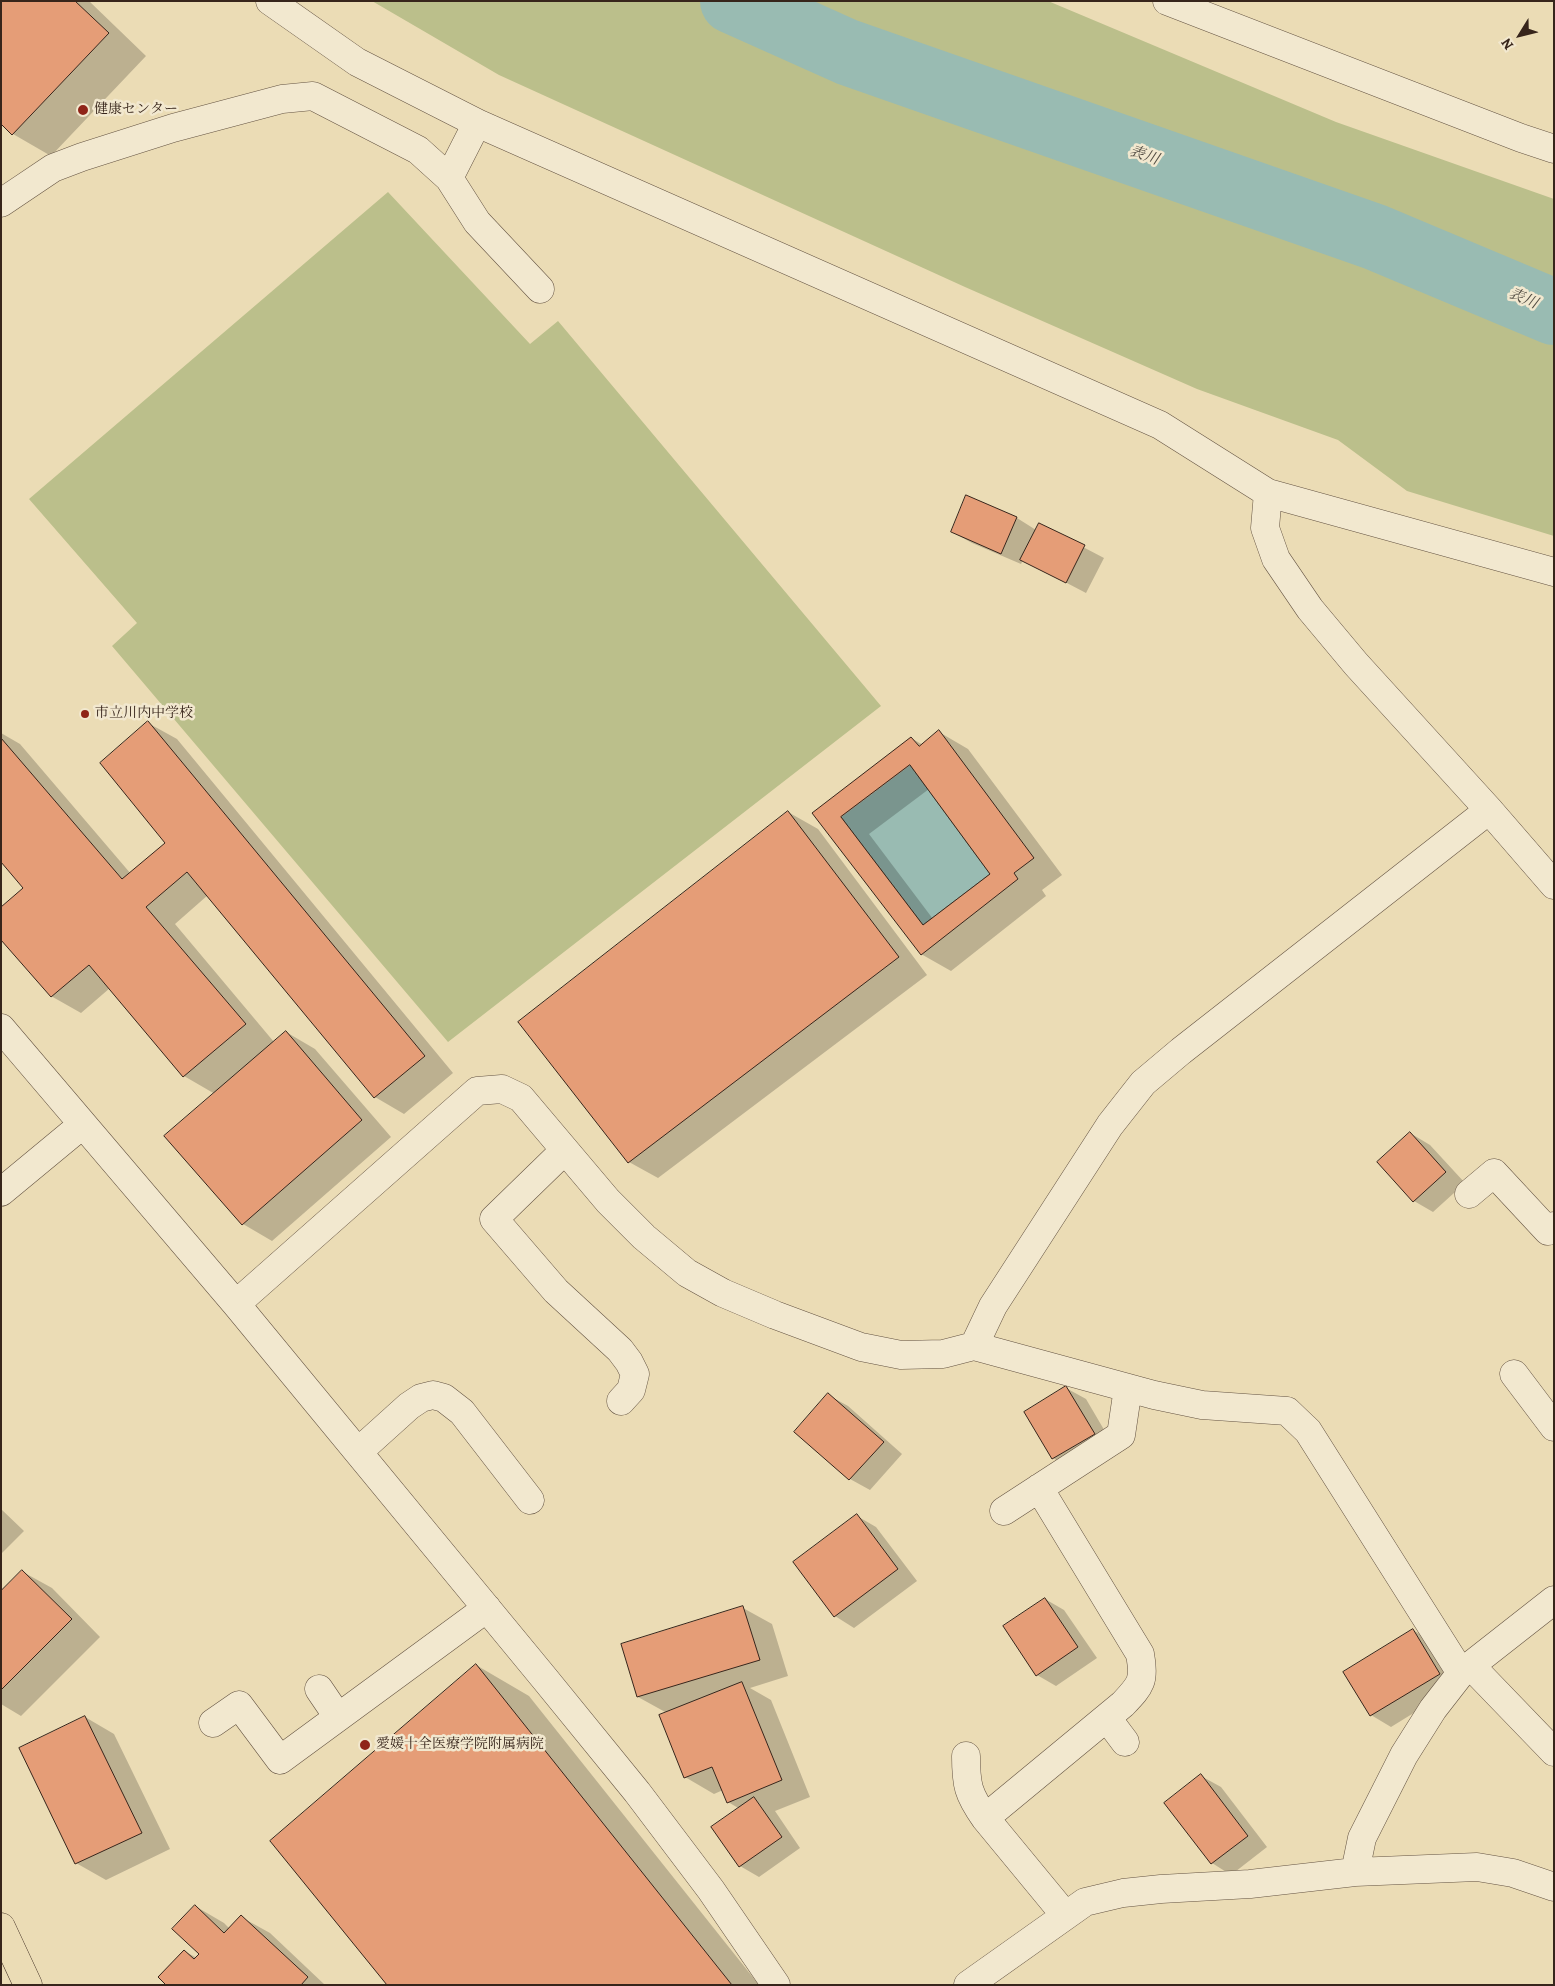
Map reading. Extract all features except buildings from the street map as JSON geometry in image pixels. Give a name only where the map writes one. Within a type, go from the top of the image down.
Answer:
[{"type":"main road","points":[[1,1927],[28,1985]]},
{"type":"street","points":[[270,1],[357,62],[477,124],[1160,425],[1268,493],[1554,572]]},
{"type":"street","points":[[1167,1],[1521,138],[1554,149]]},
{"type":"street","points":[[1,203],[53,168],[82,157],[173,128],[282,99],[313,96],[418,150],[449,178],[477,222],[540,289]]},
{"type":"street","points":[[449,178],[477,124]]},
{"type":"street","points":[[1268,493],[1266,528],[1276,559],[1310,609],[1356,664],[1489,810],[1554,885]]},
{"type":"street","points":[[974,1346],[993,1306],[1110,1125],[1143,1083],[1181,1050],[1489,810]]},
{"type":"street","points":[[1,1028],[236,1304],[637,1792],[711,1890],[776,1985]]},
{"type":"street","points":[[236,1304],[477,1091],[502,1089],[521,1098],[608,1201],[644,1237],[687,1273],[724,1293],[861,1347],[901,1355],[944,1354],[974,1346],[1154,1395],[1202,1405],[1287,1410],[1308,1431],[1466,1670],[1554,1752]]},
{"type":"street","points":[[1,1192],[82,1125]]},
{"type":"street","points":[[565,1150],[494,1219],[556,1292],[620,1350],[629,1362],[634,1374],[631,1390],[621,1401]]},
{"type":"street","points":[[1469,1194],[1494,1173],[1548,1231],[1554,1226]]},
{"type":"street","points":[[1514,1374],[1554,1427]]},
{"type":"street","points":[[1004,1511],[1121,1435],[1128,1388]]},
{"type":"street","points":[[358,1452],[409,1406],[421,1398],[433,1395],[444,1398],[462,1412],[530,1500]]},
{"type":"street","points":[[985,1818],[1123,1704],[1140,1685],[1143,1669],[1140,1654],[1040,1488]]},
{"type":"street","points":[[1355,1872],[1362,1838],[1404,1755],[1433,1709],[1466,1670],[1554,1600]]},
{"type":"street","points":[[213,1723],[239,1705],[280,1760],[487,1608]]},
{"type":"street","points":[[319,1689],[338,1717]]},
{"type":"street","points":[[1107,1718],[1125,1742]]},
{"type":"street","points":[[966,1756],[966,1781],[973,1801],[1065,1915]]},
{"type":"street","points":[[968,1985],[1085,1902],[1123,1893],[1250,1884],[1355,1872],[1477,1867],[1513,1873],[1554,1887]]},
{"type":"green space","points":[[372,1],[1048,1],[1336,122],[1554,199],[1554,536],[1407,491],[1338,440],[1197,389],[965,287],[499,75]]},
{"type":"green space","points":[[388,192],[530,344],[558,321],[881,706],[448,1042],[112,646],[137,623],[29,499]]},
{"type":"water","points":[[910,765],[990,874],[923,925],[841,817]]},
{"type":"waterway","name":"表川","points":[[733,1],[847,52],[1375,237],[1554,312]]},
{"type":"place","name":"健康センター","points":[[83,110]]},
{"type":"place","name":"市立川内中学校","points":[[85,714]]},
{"type":"place","name":"愛媛十全医療学院附属病院","points":[[365,1745]]}]
